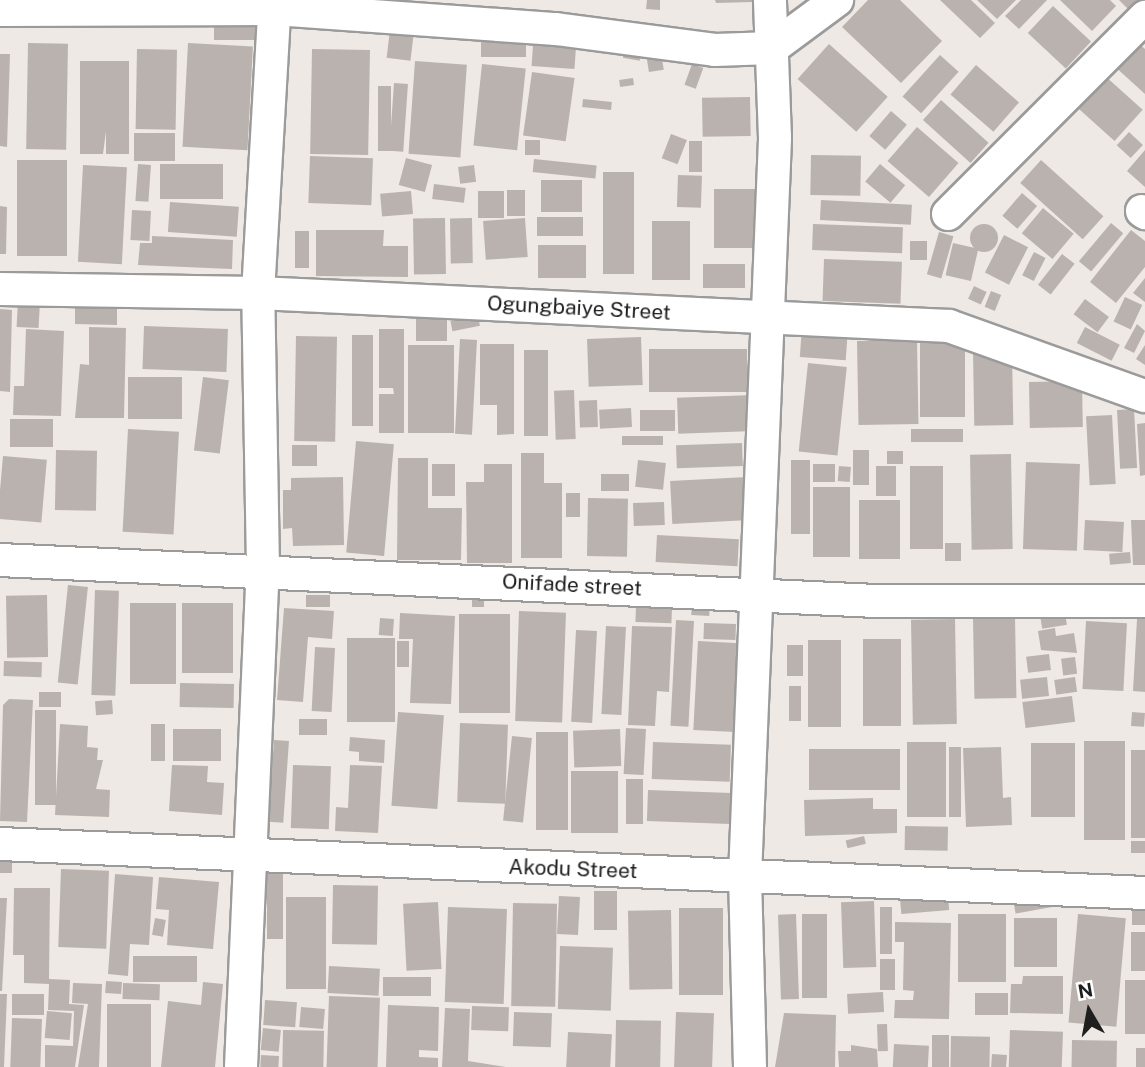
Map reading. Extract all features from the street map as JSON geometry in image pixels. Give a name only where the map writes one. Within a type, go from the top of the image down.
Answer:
[{"type":"street","points":[[750,1067],[745,876],[758,595],[764,317],[775,138],[769,0]]},
{"type":"street","points":[[0,10],[275,5],[556,29],[715,50],[772,48],[837,0]]},
{"type":"street","points":[[241,1067],[252,858],[262,568],[258,293],[275,5]]},
{"type":"street","points":[[948,214],[1145,17]]},
{"type":"street","name":"Ogungbaiye Street","points":[[0,289],[258,293],[949,326],[1145,396]]},
{"type":"street","name":"Onifade street","points":[[0,560],[262,568],[758,595],[1145,601]]},
{"type":"street","name":"Akodu Street","points":[[0,844],[252,858],[1145,893]]},
{"type":"building","points":[[647,0],[660,0],[660,10],[646,9]]},
{"type":"building","points":[[715,0],[752,0],[752,2],[716,3]]},
{"type":"building","points":[[868,0],[900,0],[942,41],[901,83],[842,27]]},
{"type":"building","points":[[940,0],[971,0],[995,23],[980,38]]},
{"type":"building","points":[[977,0],[1016,0],[997,19]]},
{"type":"building","points":[[1021,0],[1047,0],[1019,29],[1005,16]]},
{"type":"building","points":[[1060,0],[1110,0],[1116,6],[1092,31]]},
{"type":"building","points":[[1119,0],[1138,0],[1129,10]]},
{"type":"building","points":[[1053,6],[1091,41],[1066,69],[1028,33]]},
{"type":"building","points":[[214,25],[260,25],[260,40],[214,40]]},
{"type":"building","points":[[481,29],[526,29],[526,57],[481,57]]},
{"type":"building","points":[[390,30],[414,33],[410,61],[387,58]]},
{"type":"building","points":[[534,31],[577,34],[574,69],[532,66]]},
{"type":"building","points":[[1134,39],[1145,49],[1145,94],[1112,64]]},
{"type":"building","points":[[28,43],[68,44],[66,150],[26,149]]},
{"type":"building","points":[[188,43],[253,46],[247,150],[183,147]]},
{"type":"building","points":[[829,44],[888,97],[856,132],[798,79]]},
{"type":"building","points":[[625,46],[642,49],[640,61],[623,58]]},
{"type":"building","points":[[660,46],[664,70],[649,72],[645,48]]},
{"type":"building","points":[[137,49],[177,50],[176,130],[136,129]]},
{"type":"building","points":[[312,49],[370,50],[368,155],[310,154]]},
{"type":"building","points":[[0,54],[10,54],[7,147],[0,146]]},
{"type":"building","points":[[940,55],[959,72],[921,113],[903,97]]},
{"type":"building","points":[[80,61],[129,61],[129,154],[106,154],[106,131],[103,154],[80,154]]},
{"type":"building","points":[[415,61],[467,65],[460,157],[409,154]]},
{"type":"building","points":[[482,64],[526,69],[517,150],[473,146]]},
{"type":"building","points":[[692,64],[703,68],[696,89],[684,85]]},
{"type":"building","points":[[976,65],[1019,102],[993,132],[950,94]]},
{"type":"building","points":[[532,72],[575,78],[566,141],[523,135]]},
{"type":"building","points":[[1104,75],[1143,110],[1115,141],[1076,106]]},
{"type":"building","points":[[633,78],[634,85],[620,87],[619,80]]},
{"type":"building","points":[[394,83],[408,84],[403,152],[389,151]]},
{"type":"building","points":[[378,86],[391,86],[391,151],[378,151]]},
{"type":"building","points":[[750,97],[751,136],[703,137],[702,98]]},
{"type":"building","points":[[583,99],[612,102],[611,110],[582,107]]},
{"type":"building","points":[[941,100],[989,143],[970,163],[923,120]]},
{"type":"building","points":[[891,111],[907,125],[885,150],[869,136]]},
{"type":"building","points":[[917,127],[959,163],[929,197],[887,161]]},
{"type":"building","points":[[1129,132],[1143,145],[1131,158],[1117,145]]},
{"type":"building","points":[[134,133],[175,133],[175,161],[134,161]]},
{"type":"building","points":[[671,134],[687,140],[678,164],[662,158]]},
{"type":"building","points":[[525,140],[540,140],[540,155],[525,155]]},
{"type":"building","points":[[689,141],[702,141],[702,172],[689,172]]},
{"type":"building","points":[[1145,150],[1145,187],[1127,171]]},
{"type":"building","points":[[811,155],[861,156],[860,196],[810,195]]},
{"type":"building","points":[[310,156],[373,158],[371,205],[308,203]]},
{"type":"building","points":[[406,158],[432,165],[425,192],[399,185]]},
{"type":"building","points":[[534,159],[597,166],[595,179],[533,172]]},
{"type":"building","points":[[17,160],[67,160],[67,256],[17,256]]},
{"type":"building","points":[[1041,160],[1103,216],[1083,239],[1020,183]]},
{"type":"building","points":[[138,164],[151,165],[148,202],[135,201]]},
{"type":"building","points":[[160,164],[223,164],[223,199],[160,199]]},
{"type":"building","points":[[880,164],[905,185],[890,203],[865,182]]},
{"type":"building","points":[[83,165],[127,167],[122,264],[78,262]]},
{"type":"building","points":[[474,165],[476,182],[460,184],[458,167]]},
{"type":"building","points":[[603,172],[634,172],[634,274],[603,274]]},
{"type":"building","points":[[678,175],[702,176],[701,208],[677,207]]},
{"type":"building","points":[[541,180],[582,180],[582,212],[541,212]]},
{"type":"building","points":[[434,184],[466,188],[464,203],[432,199]]},
{"type":"building","points":[[714,189],[761,189],[761,248],[714,248]]},
{"type":"building","points":[[507,190],[525,190],[525,216],[507,216]]},
{"type":"building","points":[[411,191],[413,214],[382,217],[380,194]]},
{"type":"building","points":[[478,191],[504,191],[504,218],[478,218]]},
{"type":"building","points":[[1022,193],[1037,206],[1017,229],[1002,216]]},
{"type":"building","points":[[821,200],[912,205],[911,225],[820,220]]},
{"type":"building","points":[[170,202],[239,207],[237,237],[168,232]]},
{"type":"building","points":[[0,206],[7,207],[6,254],[0,254]]},
{"type":"building","points":[[1043,208],[1074,234],[1052,259],[1022,233]]},
{"type":"building","points":[[132,210],[151,211],[149,241],[130,240]]},
{"type":"building","points":[[537,217],[583,217],[583,236],[537,236]]},
{"type":"building","points":[[445,218],[446,274],[414,275],[413,219]]},
{"type":"building","points":[[450,218],[472,218],[473,263],[451,263]]},
{"type":"building","points":[[525,218],[528,257],[486,260],[483,221]]},
{"type":"building","points":[[652,221],[690,221],[690,280],[652,280]]},
{"type":"building","points":[[1111,223],[1123,233],[1091,272],[1079,261]]},
{"type":"building","points":[[813,224],[903,227],[902,253],[812,250]]},
{"type":"building","points":[[984,224],[994,228],[998,238],[994,248],[984,252],[974,248],[970,238],[974,228]]},
{"type":"building","points":[[316,230],[384,230],[383,246],[408,246],[408,277],[316,276]]},
{"type":"building","points":[[1131,230],[1145,241],[1145,267],[1116,303],[1090,282]]},
{"type":"building","points":[[295,231],[309,231],[309,268],[295,268]]},
{"type":"building","points":[[939,232],[953,236],[941,278],[927,274]]},
{"type":"building","points":[[1004,235],[1028,247],[1009,285],[985,272]]},
{"type":"building","points":[[152,236],[233,240],[232,269],[138,265],[140,243],[152,243]]},
{"type":"building","points":[[910,241],[927,241],[927,260],[910,260]]},
{"type":"building","points":[[953,243],[978,249],[971,281],[946,275]]},
{"type":"building","points":[[538,245],[586,245],[586,278],[538,278]]},
{"type":"building","points":[[1034,252],[1046,258],[1034,281],[1022,275]]},
{"type":"building","points":[[1062,254],[1075,264],[1051,295],[1038,285]]},
{"type":"building","points":[[824,259],[902,262],[900,304],[823,301]]},
{"type":"building","points":[[703,264],[745,264],[745,288],[703,288]]},
{"type":"building","points":[[1145,278],[1145,302],[1133,293]]},
{"type":"building","points":[[974,286],[987,292],[981,305],[968,299]]},
{"type":"building","points":[[991,291],[1001,295],[995,311],[985,307]]},
{"type":"building","points":[[117,293],[117,325],[75,324],[75,302]]},
{"type":"building","points":[[1125,297],[1142,305],[1131,330],[1114,321]]},
{"type":"building","points":[[1085,299],[1109,317],[1098,332],[1074,314]]},
{"type":"building","points":[[18,300],[40,301],[39,328],[17,327]]},
{"type":"building","points":[[0,309],[12,310],[10,392],[0,391]]},
{"type":"building","points":[[478,316],[480,326],[452,331],[451,321]]},
{"type":"building","points":[[416,317],[447,317],[447,341],[416,341]]},
{"type":"building","points":[[1137,324],[1145,331],[1134,353],[1124,348]]},
{"type":"building","points":[[144,326],[228,329],[226,372],[142,369]]},
{"type":"building","points":[[802,326],[848,329],[846,360],[800,357]]},
{"type":"building","points":[[89,327],[126,328],[124,418],[75,418],[80,364],[89,365]]},
{"type":"building","points":[[1085,327],[1120,345],[1112,361],[1077,343]]},
{"type":"building","points":[[26,329],[64,331],[61,416],[13,415],[14,386],[24,386]]},
{"type":"building","points":[[379,329],[404,329],[404,433],[379,433],[379,394],[394,394],[393,388],[379,388]]},
{"type":"building","points":[[352,335],[373,335],[373,426],[352,426]]},
{"type":"building","points":[[296,336],[337,337],[335,442],[294,441]]},
{"type":"building","points":[[641,337],[643,385],[589,387],[587,339]]},
{"type":"building","points":[[460,339],[477,340],[472,435],[455,434]]},
{"type":"building","points":[[917,340],[918,424],[858,425],[857,341]]},
{"type":"building","points":[[920,340],[965,340],[965,417],[920,417]]},
{"type":"building","points":[[480,344],[514,344],[514,434],[497,435],[497,405],[480,405]]},
{"type":"building","points":[[408,345],[454,345],[454,433],[408,433]]},
{"type":"building","points":[[1145,345],[1145,365],[1136,359]]},
{"type":"building","points":[[649,349],[747,349],[747,392],[649,392]]},
{"type":"building","points":[[524,350],[548,350],[548,436],[524,436]]},
{"type":"building","points":[[1012,351],[1013,425],[974,426],[973,352]]},
{"type":"building","points":[[808,363],[847,367],[837,456],[799,452]]},
{"type":"building","points":[[128,377],[182,377],[182,419],[128,419]]},
{"type":"building","points":[[203,377],[229,380],[220,454],[194,450]]},
{"type":"building","points":[[1082,381],[1083,427],[1030,428],[1029,382]]},
{"type":"building","points":[[574,390],[576,439],[556,440],[554,391]]},
{"type":"building","points":[[753,395],[754,431],[678,434],[677,398]]},
{"type":"building","points":[[597,400],[598,427],[580,428],[579,401]]},
{"type":"building","points":[[631,408],[632,427],[600,429],[599,410]]},
{"type":"building","points":[[1134,409],[1137,468],[1120,469],[1117,410]]},
{"type":"building","points":[[640,410],[675,410],[675,431],[640,431]]},
{"type":"building","points":[[1112,415],[1116,484],[1090,485],[1086,416]]},
{"type":"building","points":[[10,419],[53,419],[53,447],[10,447]]},
{"type":"building","points":[[1145,423],[1145,475],[1140,476],[1137,424]]},
{"type":"building","points":[[128,429],[179,432],[174,535],[123,532]]},
{"type":"building","points":[[911,429],[963,429],[963,442],[911,442]]},
{"type":"building","points":[[622,436],[663,436],[663,445],[622,445]]},
{"type":"building","points":[[356,441],[394,444],[384,556],[346,553]]},
{"type":"building","points":[[742,443],[743,466],[677,468],[676,445]]},
{"type":"building","points":[[292,445],[317,445],[317,466],[292,466]]},
{"type":"building","points":[[56,450],[97,451],[96,511],[55,510]]},
{"type":"building","points":[[853,450],[869,450],[869,485],[853,485]]},
{"type":"building","points":[[887,451],[903,451],[903,464],[887,464]]},
{"type":"building","points":[[521,453],[544,453],[544,483],[562,483],[562,558],[521,558]]},
{"type":"building","points":[[1011,454],[1013,549],[972,550],[970,455]]},
{"type":"building","points":[[3,456],[47,460],[41,523],[0,519]]},
{"type":"building","points":[[398,458],[428,458],[428,508],[462,508],[461,560],[397,560]]},
{"type":"building","points":[[638,460],[666,463],[663,490],[635,487]]},
{"type":"building","points":[[791,460],[810,460],[810,534],[791,534]]},
{"type":"building","points":[[1026,462],[1080,464],[1077,551],[1023,549]]},
{"type":"building","points":[[432,464],[455,464],[455,496],[432,496]]},
{"type":"building","points":[[484,464],[512,464],[512,563],[467,563],[466,482],[484,482]]},
{"type":"building","points":[[813,464],[835,464],[835,482],[813,482]]},
{"type":"building","points":[[839,466],[851,467],[850,482],[838,481]]},
{"type":"building","points":[[876,466],[896,466],[896,496],[876,496]]},
{"type":"building","points":[[910,466],[943,466],[943,549],[910,549]]},
{"type":"building","points":[[601,474],[629,474],[629,491],[601,491]]},
{"type":"building","points":[[343,477],[344,545],[293,546],[292,528],[283,529],[283,490],[291,490],[291,478]]},
{"type":"building","points":[[747,477],[749,520],[672,524],[670,481]]},
{"type":"building","points":[[813,487],[850,487],[850,557],[813,557]]},
{"type":"building","points":[[566,493],[580,493],[580,517],[566,517]]},
{"type":"building","points":[[588,498],[628,499],[627,557],[587,556]]},
{"type":"building","points":[[859,500],[900,500],[900,559],[859,559]]},
{"type":"building","points":[[664,502],[665,525],[634,526],[633,503]]},
{"type":"building","points":[[1085,520],[1124,522],[1122,552],[1083,550]]},
{"type":"building","points":[[1131,520],[1145,520],[1145,565],[1133,565]]},
{"type":"building","points":[[657,535],[739,539],[737,566],[656,562]]},
{"type":"building","points":[[945,543],[961,543],[961,561],[945,561]]},
{"type":"building","points":[[1130,552],[1131,563],[1110,565],[1109,554]]},
{"type":"building","points":[[68,585],[88,587],[78,685],[58,682]]},
{"type":"building","points":[[95,590],[119,591],[115,696],[91,695]]},
{"type":"building","points":[[47,595],[48,657],[7,658],[6,596]]},
{"type":"building","points":[[306,595],[330,595],[330,607],[306,607]]},
{"type":"building","points":[[472,597],[484,597],[484,607],[472,607]]},
{"type":"building","points":[[692,601],[710,602],[709,616],[691,615]]},
{"type":"building","points":[[130,603],[176,603],[176,684],[130,684]]},
{"type":"building","points":[[182,603],[233,603],[233,673],[182,673]]},
{"type":"building","points":[[636,606],[672,607],[671,623],[635,622]]},
{"type":"building","points":[[284,608],[334,611],[332,639],[308,637],[303,702],[277,700]]},
{"type":"building","points":[[519,611],[566,613],[562,723],[515,721]]},
{"type":"building","points":[[400,613],[455,616],[451,704],[410,703],[413,639],[399,639]]},
{"type":"building","points":[[1065,613],[1067,625],[1042,629],[1040,617]]},
{"type":"building","points":[[459,614],[510,614],[510,713],[459,713]]},
{"type":"building","points":[[1015,617],[1016,698],[974,699],[973,618]]},
{"type":"building","points":[[380,618],[394,619],[393,636],[379,635]]},
{"type":"building","points":[[955,619],[957,724],[913,725],[911,620]]},
{"type":"building","points":[[1137,619],[1145,619],[1145,692],[1133,691]]},
{"type":"building","points":[[676,620],[694,621],[688,727],[670,726]]},
{"type":"building","points":[[1086,621],[1127,623],[1123,691],[1082,689]]},
{"type":"building","points":[[704,623],[736,624],[735,640],[703,639]]},
{"type":"building","points":[[606,626],[626,627],[621,715],[601,714]]},
{"type":"building","points":[[632,626],[672,627],[669,692],[657,691],[655,726],[628,725]]},
{"type":"building","points":[[1055,628],[1056,636],[1074,633],[1077,653],[1041,650],[1038,631]]},
{"type":"building","points":[[576,630],[597,631],[592,723],[571,722]]},
{"type":"building","points":[[347,638],[395,638],[395,722],[347,722]]},
{"type":"building","points":[[863,639],[901,639],[901,726],[863,726]]},
{"type":"building","points":[[808,640],[841,640],[841,727],[808,727]]},
{"type":"building","points":[[397,641],[409,641],[409,667],[397,667]]},
{"type":"building","points":[[698,641],[740,643],[735,732],[693,730]]},
{"type":"building","points":[[787,645],[803,645],[803,676],[787,676]]},
{"type":"building","points":[[315,647],[335,648],[332,712],[312,711]]},
{"type":"building","points":[[1049,654],[1051,670],[1028,673],[1026,657]]},
{"type":"building","points":[[1075,657],[1077,674],[1063,676],[1061,659]]},
{"type":"building","points":[[4,661],[42,662],[41,677],[3,676]]},
{"type":"building","points":[[1047,677],[1049,696],[1022,699],[1020,680]]},
{"type":"building","points":[[1075,677],[1077,692],[1056,695],[1054,680]]},
{"type":"building","points":[[180,683],[234,684],[234,708],[180,707]]},
{"type":"building","points":[[789,686],[801,686],[801,721],[789,721]]},
{"type":"building","points":[[39,692],[61,692],[61,707],[39,707]]},
{"type":"building","points":[[1072,696],[1075,722],[1026,728],[1022,702]]},
{"type":"building","points":[[9,699],[33,700],[27,822],[0,821],[3,705]]},
{"type":"building","points":[[112,700],[113,714],[96,715],[95,701]]},
{"type":"building","points":[[35,710],[56,710],[56,805],[35,805]]},
{"type":"building","points":[[398,712],[444,715],[437,809],[391,806]]},
{"type":"building","points":[[1132,712],[1145,713],[1144,727],[1131,726]]},
{"type":"building","points":[[299,719],[327,719],[327,735],[299,735]]},
{"type":"building","points":[[460,723],[508,725],[505,804],[457,802]]},
{"type":"building","points":[[60,724],[88,726],[87,747],[98,748],[97,760],[103,760],[96,789],[110,790],[109,817],[55,815]]},
{"type":"building","points":[[151,724],[165,724],[165,761],[151,761]]},
{"type":"building","points":[[626,728],[646,729],[644,775],[624,774]]},
{"type":"building","points":[[173,729],[221,729],[221,761],[173,761]]},
{"type":"building","points":[[620,729],[621,766],[574,768],[573,731]]},
{"type":"building","points":[[536,732],[568,732],[568,830],[536,830]]},
{"type":"building","points":[[512,736],[532,738],[523,823],[503,821]]},
{"type":"building","points":[[350,737],[385,740],[384,763],[359,761],[359,752],[349,751]]},
{"type":"building","points":[[274,740],[289,741],[283,823],[268,822]]},
{"type":"building","points":[[1084,741],[1125,741],[1125,840],[1084,840]]},
{"type":"building","points":[[653,742],[731,745],[730,782],[652,779]]},
{"type":"building","points":[[907,742],[946,742],[946,817],[907,817]]},
{"type":"building","points":[[1031,743],[1075,743],[1075,817],[1031,817]]},
{"type":"building","points":[[949,747],[961,747],[961,817],[949,817]]},
{"type":"building","points":[[1001,747],[1003,798],[1011,797],[1012,825],[966,827],[963,748]]},
{"type":"building","points":[[809,749],[900,749],[900,790],[809,790]]},
{"type":"building","points":[[1131,750],[1145,750],[1145,838],[1131,838]]},
{"type":"building","points":[[172,765],[208,766],[207,782],[224,783],[222,815],[169,811]]},
{"type":"building","points":[[293,765],[331,766],[329,829],[291,828]]},
{"type":"building","points":[[350,765],[382,766],[378,833],[335,831],[336,807],[348,808]]},
{"type":"building","points":[[571,771],[618,771],[618,833],[571,833]]},
{"type":"building","points":[[626,779],[643,779],[643,824],[626,824]]},
{"type":"building","points":[[648,790],[731,793],[730,824],[647,821]]},
{"type":"building","points":[[873,798],[873,809],[897,809],[897,833],[805,836],[804,800]]},
{"type":"building","points":[[905,826],[948,827],[948,851],[905,850]]},
{"type":"building","points":[[864,836],[866,844],[847,848],[846,841]]},
{"type":"building","points":[[1131,841],[1145,841],[1145,853],[1131,853]]},
{"type":"building","points":[[0,853],[12,853],[12,873],[0,873]]},
{"type":"building","points":[[267,866],[283,866],[283,939],[267,939]]},
{"type":"building","points":[[61,869],[109,871],[106,949],[58,947]]},
{"type":"building","points":[[115,874],[153,877],[149,945],[130,944],[128,976],[108,974]]},
{"type":"building","points":[[159,877],[219,882],[213,949],[167,945],[169,910],[156,909]]},
{"type":"building","points":[[333,885],[378,886],[377,945],[332,944]]},
{"type":"building","points":[[947,885],[949,910],[901,914],[899,889]]},
{"type":"building","points":[[14,888],[50,888],[49,979],[70,980],[69,1004],[84,1005],[75,1067],[45,1067],[45,1045],[73,1046],[74,1011],[48,1010],[49,984],[24,983],[24,955],[13,955]]},
{"type":"building","points":[[594,891],[617,891],[617,930],[594,930]]},
{"type":"building","points":[[1057,895],[1059,906],[1016,913],[1014,903]]},
{"type":"building","points":[[559,896],[580,897],[578,935],[557,934]]},
{"type":"building","points":[[286,897],[326,897],[326,989],[286,989]]},
{"type":"building","points":[[0,898],[7,898],[2,991],[0,991]]},
{"type":"building","points":[[1132,900],[1145,900],[1145,925],[1132,925]]},
{"type":"building","points":[[874,901],[876,967],[843,968],[841,902]]},
{"type":"building","points":[[438,902],[442,969],[407,971],[403,904]]},
{"type":"building","points":[[513,903],[557,904],[555,1007],[511,1006]]},
{"type":"building","points":[[448,907],[507,909],[504,1004],[445,1002]]},
{"type":"building","points":[[880,907],[892,907],[892,954],[880,954]]},
{"type":"building","points":[[679,908],[723,908],[723,995],[679,995]]},
{"type":"building","points":[[671,910],[672,989],[629,990],[628,911]]},
{"type":"building","points":[[796,914],[799,999],[781,1000],[778,915]]},
{"type":"building","points":[[802,914],[827,914],[827,998],[802,998]]},
{"type":"building","points":[[958,914],[1006,914],[1006,982],[958,982]]},
{"type":"building","points":[[1078,914],[1126,918],[1116,1027],[1069,1023]]},
{"type":"building","points":[[155,918],[166,920],[163,937],[152,935]]},
{"type":"building","points":[[1014,918],[1057,918],[1057,967],[1014,967]]},
{"type":"building","points":[[895,922],[951,923],[949,1019],[894,1018],[895,1000],[913,1000],[914,991],[903,990],[904,942],[895,942]]},
{"type":"building","points":[[1131,932],[1145,932],[1145,971],[1131,971]]},
{"type":"building","points":[[560,946],[613,948],[611,1011],[558,1009]]},
{"type":"building","points":[[133,956],[197,956],[197,982],[133,982]]},
{"type":"building","points":[[880,959],[895,959],[895,990],[880,990]]},
{"type":"building","points":[[329,966],[380,969],[379,996],[328,993]]},
{"type":"building","points":[[1023,976],[1063,976],[1063,1014],[1010,1013],[1011,984],[1022,984]]},
{"type":"building","points":[[383,977],[431,977],[431,996],[383,996]]},
{"type":"building","points":[[1125,980],[1145,980],[1145,1034],[1125,1034]]},
{"type":"building","points":[[106,981],[122,982],[121,994],[105,993]]},
{"type":"building","points":[[203,982],[223,984],[215,1067],[161,1067],[168,1001],[201,1005]]},
{"type":"building","points":[[73,983],[102,984],[99,1067],[78,1067],[88,1004],[72,1003]]},
{"type":"building","points":[[123,983],[160,984],[159,1000],[122,999]]},
{"type":"building","points":[[883,992],[884,1012],[848,1014],[847,994]]},
{"type":"building","points":[[975,993],[1008,993],[1008,1015],[975,1015]]},
{"type":"building","points":[[0,994],[7,994],[4,1067],[0,1067]]},
{"type":"building","points":[[12,994],[44,994],[44,1015],[12,1015]]},
{"type":"building","points":[[329,996],[380,998],[378,1067],[327,1067]]},
{"type":"building","points":[[265,1000],[297,1002],[295,1027],[263,1025]]},
{"type":"building","points":[[107,1004],[151,1004],[151,1067],[107,1067]]},
{"type":"building","points":[[388,1005],[439,1007],[438,1051],[419,1050],[419,1057],[438,1058],[438,1067],[386,1067]]},
{"type":"building","points":[[472,1006],[509,1007],[508,1031],[471,1030]]},
{"type":"building","points":[[301,1007],[325,1009],[323,1029],[299,1027]]},
{"type":"building","points":[[445,1008],[470,1009],[468,1061],[506,1067],[442,1067]]},
{"type":"building","points":[[47,1011],[72,1013],[70,1040],[45,1038]]},
{"type":"building","points":[[514,1012],[552,1013],[551,1047],[513,1046]]},
{"type":"building","points":[[676,1012],[714,1013],[712,1067],[674,1067]]},
{"type":"building","points":[[784,1013],[836,1015],[835,1067],[775,1067]]},
{"type":"building","points":[[12,1018],[42,1019],[40,1067],[10,1067]]},
{"type":"building","points":[[616,1020],[661,1021],[660,1067],[615,1067]]},
{"type":"building","points":[[877,1024],[887,1024],[888,1051],[878,1051]]},
{"type":"building","points":[[263,1028],[281,1030],[279,1052],[261,1050]]},
{"type":"building","points":[[283,1030],[324,1031],[323,1067],[282,1067]]},
{"type":"building","points":[[1010,1030],[1063,1032],[1062,1067],[1009,1067]]},
{"type":"building","points":[[568,1032],[612,1034],[610,1067],[566,1067]]},
{"type":"building","points":[[932,1035],[949,1035],[949,1067],[932,1067]]},
{"type":"building","points":[[951,1036],[990,1037],[989,1067],[950,1067]]},
{"type":"building","points":[[1072,1040],[1117,1041],[1117,1067],[1072,1067]]},
{"type":"building","points":[[894,1044],[929,1046],[928,1067],[893,1067]]},
{"type":"building","points":[[851,1045],[877,1049],[878,1067],[839,1067],[838,1051],[851,1051]]},
{"type":"building","points":[[1136,1048],[1145,1048],[1145,1067],[1136,1067]]},
{"type":"building","points":[[992,1054],[1007,1055],[1006,1067],[991,1067]]},
{"type":"building","points":[[261,1055],[279,1056],[278,1067],[260,1067]]}]
